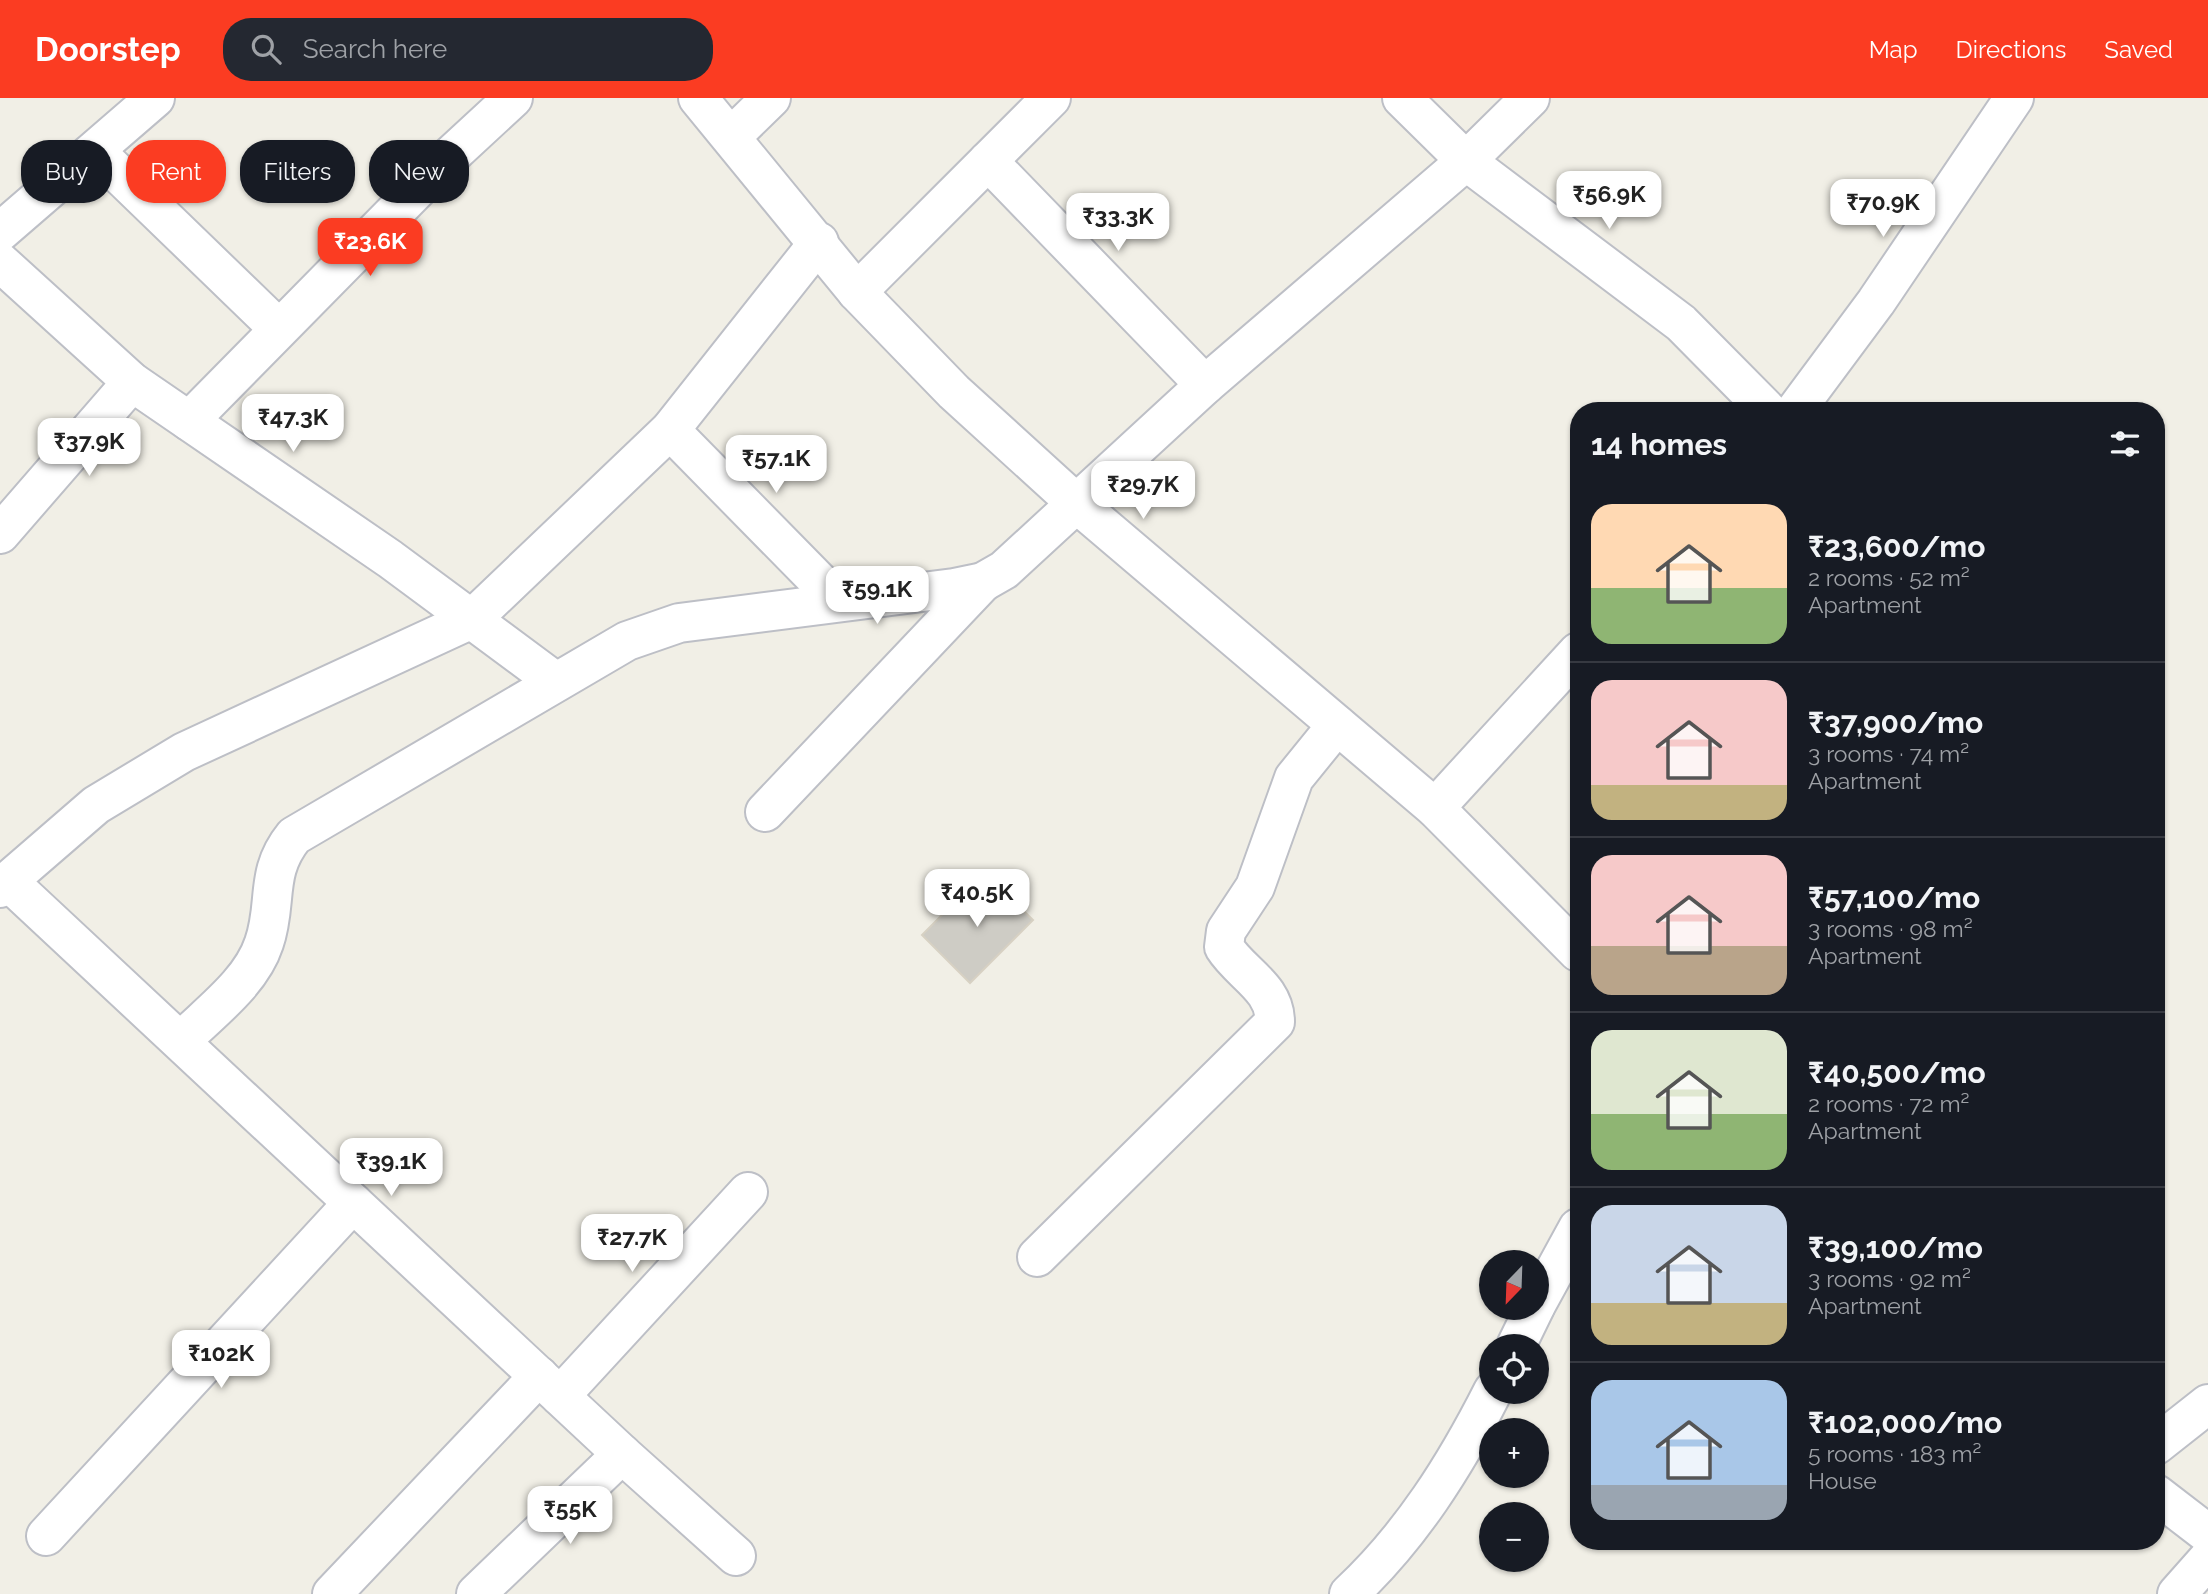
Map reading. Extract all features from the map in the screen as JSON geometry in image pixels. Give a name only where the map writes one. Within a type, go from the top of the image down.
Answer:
[{"type":"street","points":[[109,140],[155,98]]},
{"type":"street","points":[[189,421],[447,159],[513,98]]},
{"type":"street","points":[[698,98],[858,292],[954,392],[1076,503],[1434,808],[1570,944]]},
{"type":"street","points":[[731,137],[771,98]]},
{"type":"street","points":[[858,292],[1051,98]]},
{"type":"street","points":[[1402,98],[1466,161],[1682,323],[1759,402]]},
{"type":"street","points":[[765,812],[983,582],[1004,570],[1205,385],[1466,161],[1530,98]]},
{"type":"street","points":[[1802,402],[1876,302],[2014,98]]},
{"type":"street","points":[[988,162],[1205,385]]},
{"type":"street","points":[[112,167],[278,328]]},
{"type":"street","points":[[0,232],[35,203]]},
{"type":"street","points":[[736,1556],[622,1454],[180,1041],[4,884],[96,805],[184,752],[472,620],[670,430],[819,242]]},
{"type":"street","points":[[0,262],[132,382],[556,682]]},
{"type":"street","points":[[0,534],[132,382]]},
{"type":"street","points":[[670,430],[839,602]]},
{"type":"street","points":[[180,1041],[247,975],[258,959],[265,942],[275,869],[280,853],[294,836],[627,641],[679,623],[983,582]]},
{"type":"street","points":[[1434,808],[1570,661]]},
{"type":"street","points":[[1037,1257],[1275,1022],[1275,1007],[1265,990],[1233,961],[1224,947],[1227,931],[1255,887],[1294,778],[1337,725]]},
{"type":"street","points":[[332,1594],[748,1192]]},
{"type":"street","points":[[46,1536],[353,1203]]},
{"type":"street","points":[[1549,1282],[1570,1243]]},
{"type":"street","points":[[1349,1594],[1413,1524],[1461,1455],[1486,1404]]},
{"type":"street","points":[[2165,1438],[2208,1404]]},
{"type":"street","points":[[477,1594],[622,1454]]},
{"type":"street","points":[[2165,1501],[2208,1534]]},
{"type":"street","points":[[2176,1594],[2208,1559]]},
{"type":"building","points":[[978,879],[994,894],[1000,888],[1033,920],[970,983],[922,935]]}]
